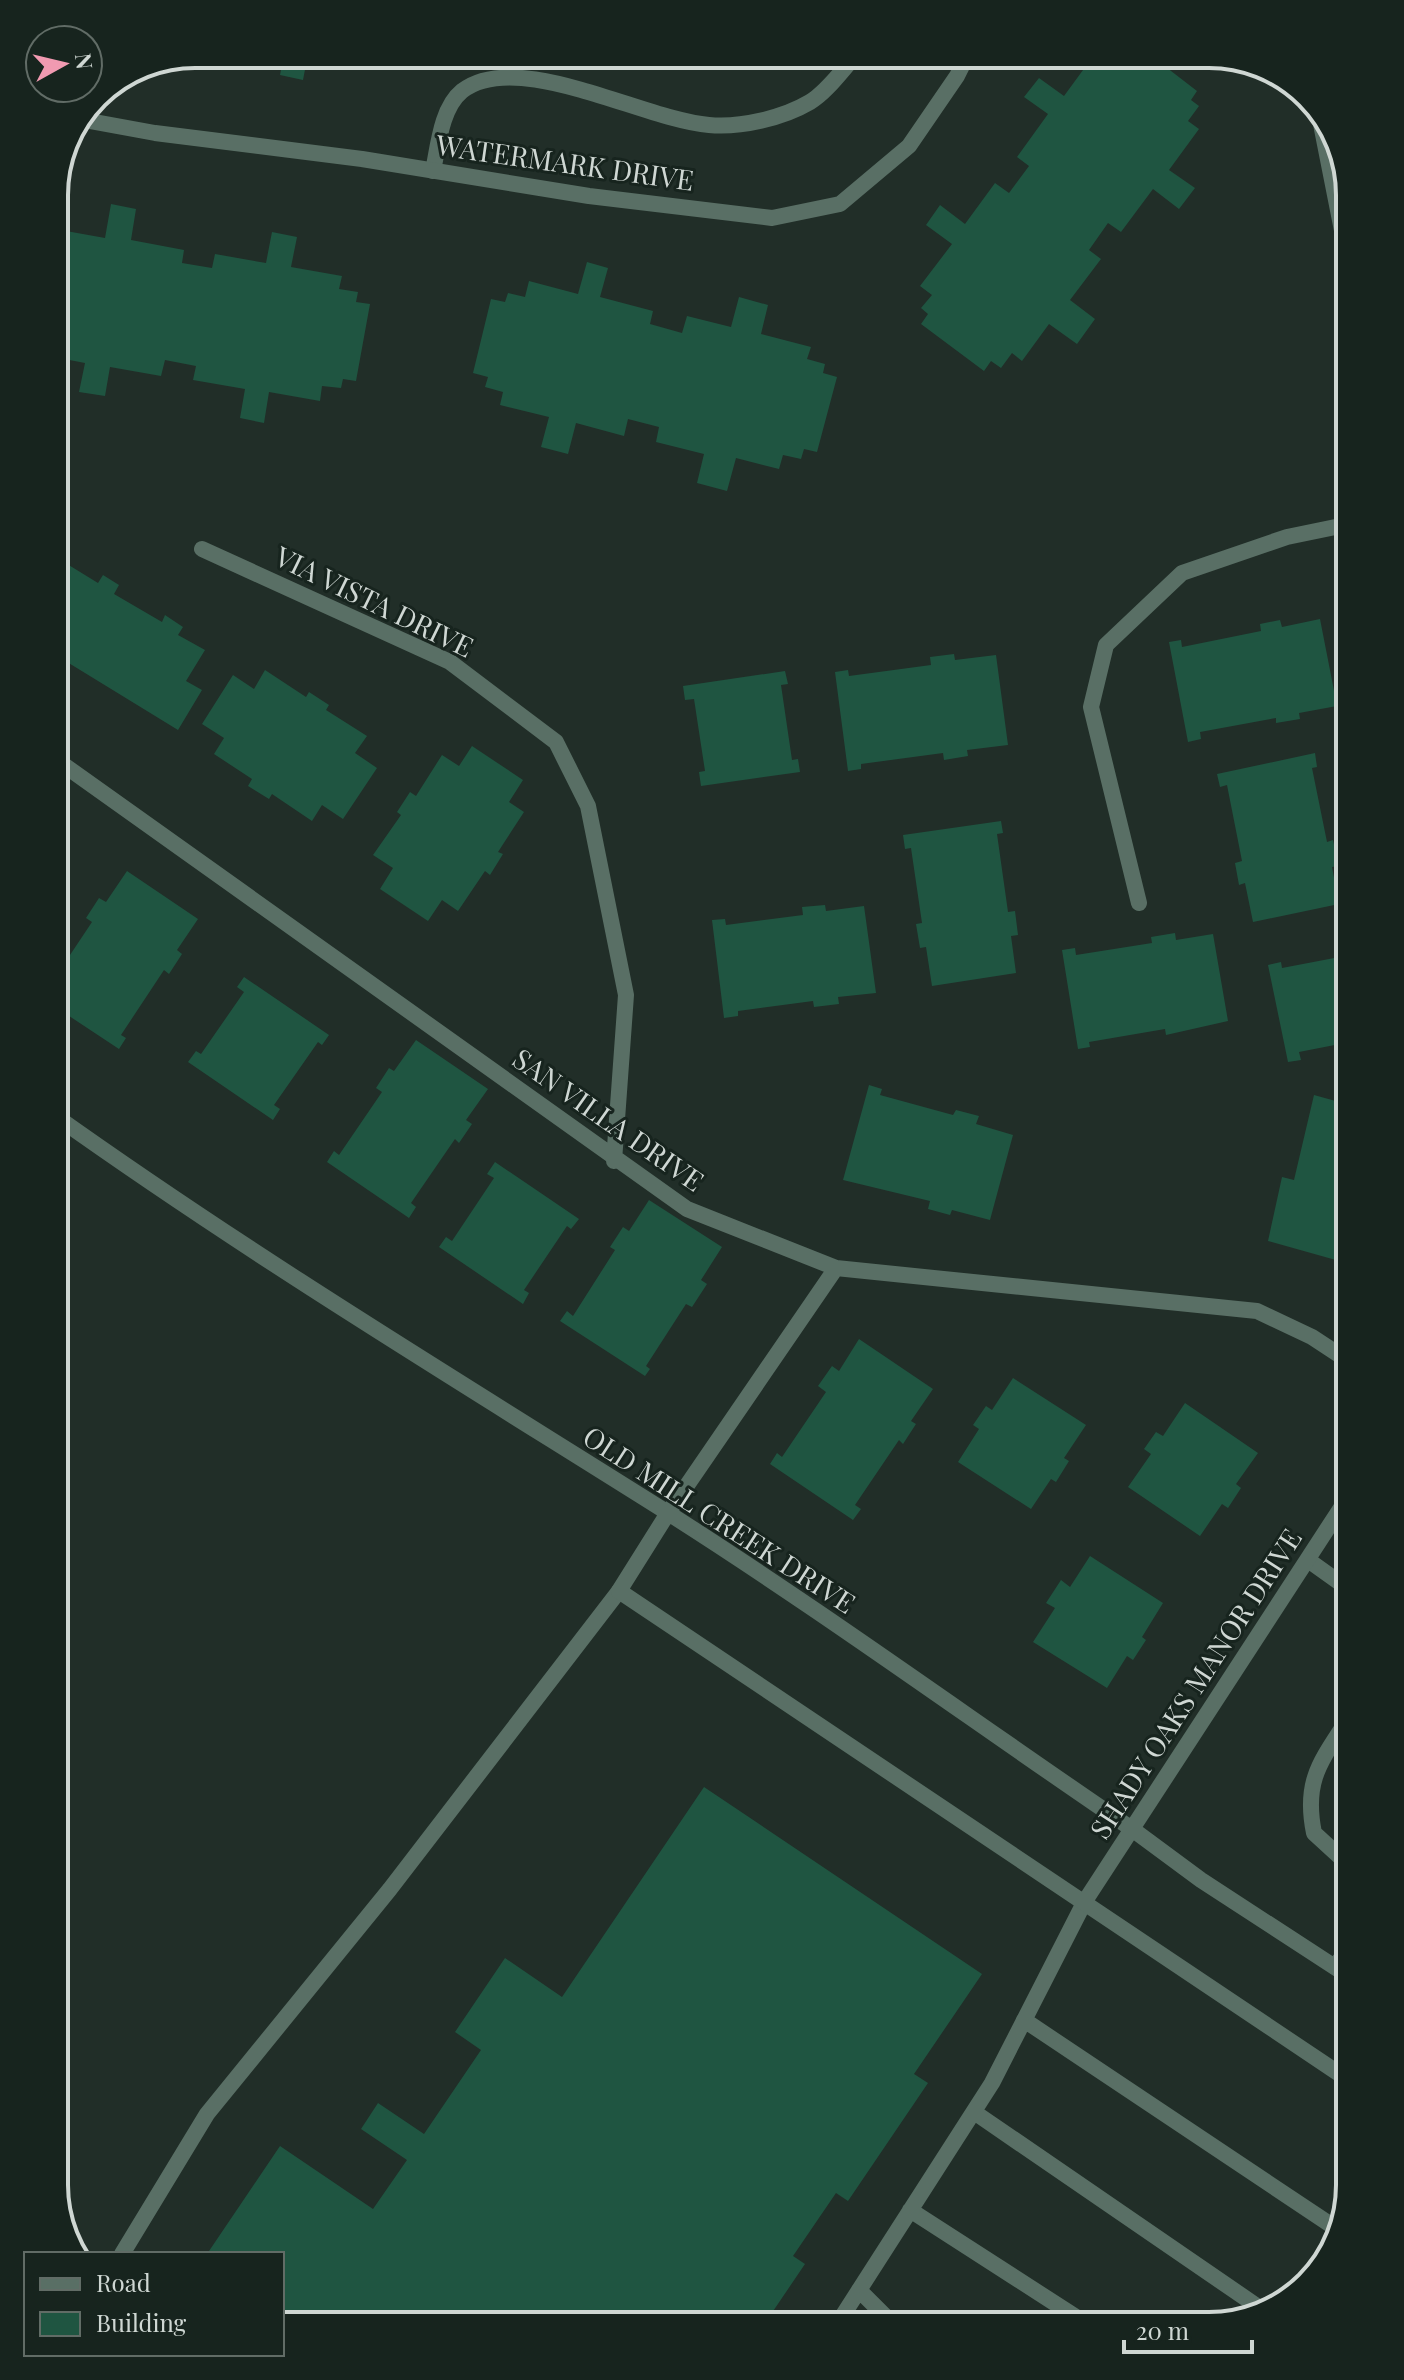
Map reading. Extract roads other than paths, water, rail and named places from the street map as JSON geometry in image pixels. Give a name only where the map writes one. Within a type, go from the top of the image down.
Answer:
[{"type":"street","points":[[433,171],[443,123],[460,92],[495,76],[575,89],[709,125],[737,124],[811,102],[844,68]]},
{"type":"street","name":"WATERMARK DRIVE","points":[[92,121],[589,196],[772,218],[840,204],[909,146],[961,68]]},
{"type":"street","points":[[1325,144],[1336,200]]},
{"type":"street","points":[[1139,903],[1091,707],[1106,645],[1182,573],[1287,537],[1336,527]]},
{"type":"street","name":"VIA VISTA DRIVE","points":[[202,549],[450,662],[556,742],[588,806],[626,995],[614,1161]]},
{"type":"street","name":"SAN VILLA DRIVE","points":[[68,768],[185,848],[614,1161],[687,1209],[836,1268],[1257,1311],[1312,1337],[1336,1353]]},
{"type":"street","name":"OLD MILL CREEK DRIVE","points":[[68,1125],[436,1370],[668,1513],[1132,1829],[1201,1880],[1335,1967]]},
{"type":"street","points":[[123,2252],[207,2114],[390,1889],[619,1591],[668,1513],[836,1268]]},
{"type":"street","name":"SHADY OAKS MANOR DRIVE","points":[[845,2312],[974,2112],[1085,1901],[1336,1516]]},
{"type":"street","points":[[1308,1560],[1336,1580]]},
{"type":"street","points":[[619,1591],[1336,2071]]},
{"type":"street","points":[[1336,1738],[1315,1770],[1309,1790],[1314,1833],[1336,1853]]},
{"type":"street","points":[[1024,2020],[1330,2224]]},
{"type":"street","points":[[974,2112],[1253,2304]]},
{"type":"street","points":[[910,2210],[1068,2312]]},
{"type":"street","points":[[859,2290],[881,2312]]}]
